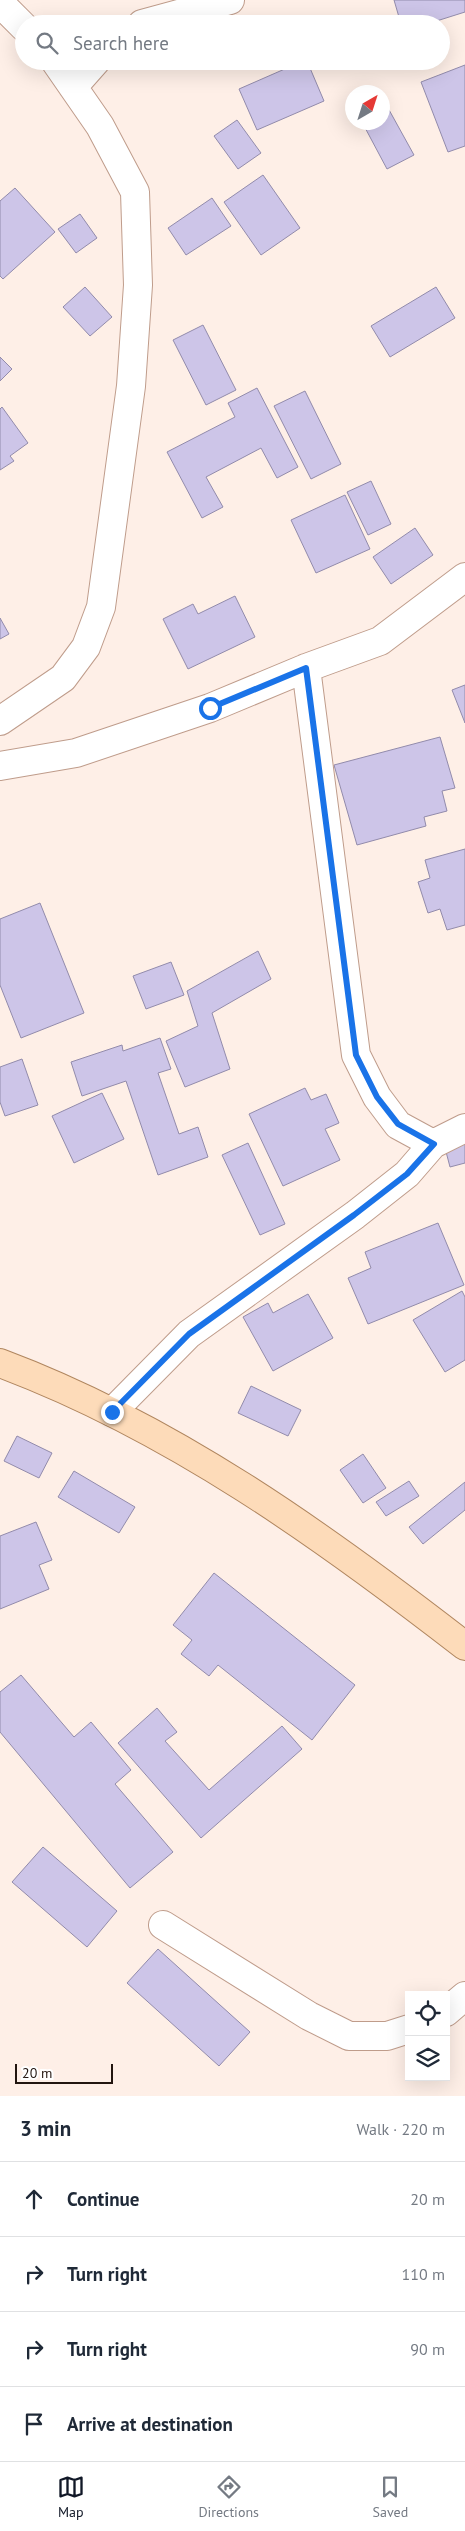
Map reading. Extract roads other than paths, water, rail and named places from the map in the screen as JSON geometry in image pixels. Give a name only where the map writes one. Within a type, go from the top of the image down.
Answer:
[{"type":"main road","points":[[0,1363],[37,1377],[148,1430],[260,1498],[380,1580],[465,1646]]},
{"type":"street","points":[[175,15],[230,0]]},
{"type":"street","points":[[0,3],[15,18]]},
{"type":"street","points":[[0,722],[63,678],[86,647],[101,607],[131,386],[138,285],[135,192],[100,126],[61,70]]},
{"type":"street","points":[[73,87],[88,70]]},
{"type":"street","points":[[0,766],[76,753],[210,708],[306,668],[380,641],[465,577]]},
{"type":"street","points":[[306,668],[356,1055],[377,1097],[398,1124],[434,1144]]},
{"type":"street","points":[[112,1412],[189,1334],[354,1215],[407,1174],[434,1144],[465,1128]]},
{"type":"street","points":[[163,1925],[309,2016],[349,2036],[387,2036],[405,2030]]},
{"type":"street","points":[[450,2009],[465,1996]]}]
